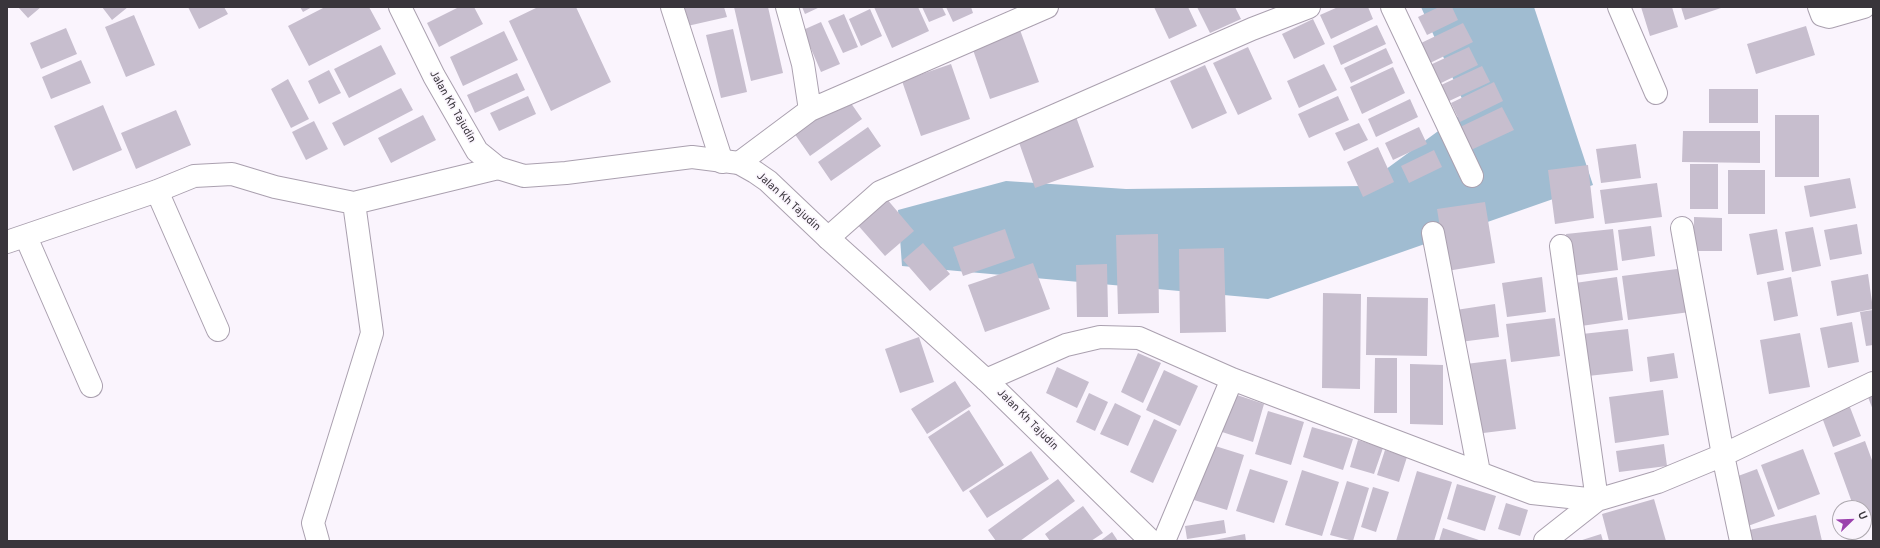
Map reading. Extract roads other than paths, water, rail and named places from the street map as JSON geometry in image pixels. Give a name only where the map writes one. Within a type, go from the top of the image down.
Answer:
[{"type":"street","name":"Jalan Kh Tajudin","points":[[400,7],[434,76],[477,151],[498,168],[524,176],[566,173],[692,157],[730,162],[755,172],[768,181],[828,238],[986,380],[1151,541]]},
{"type":"street","points":[[672,7],[730,162],[810,110],[1047,7]]},
{"type":"street","points":[[787,7],[803,64],[810,110]]},
{"type":"street","points":[[828,238],[880,192],[1252,29],[1309,7]]},
{"type":"street","points":[[1392,7],[1472,176]]},
{"type":"street","points":[[1619,7],[1656,92]]},
{"type":"street","points":[[1819,7],[1824,17],[1829,17],[1864,7]]},
{"type":"street","points":[[91,386],[17,240],[157,191],[194,176],[232,174],[275,187],[354,203],[498,168]]},
{"type":"street","points":[[157,191],[218,330]]},
{"type":"street","points":[[318,541],[313,523],[372,333],[354,203]]},
{"type":"street","points":[[1682,228],[1723,455],[1741,541]]},
{"type":"street","points":[[1433,233],[1479,472]]},
{"type":"street","points":[[1561,246],[1597,500]]},
{"type":"street","points":[[986,380],[1066,345],[1100,337],[1139,338],[1232,379],[1532,493],[1597,500]]},
{"type":"street","points":[[1164,541],[1232,379]]},
{"type":"street","points":[[1546,541],[1597,500],[1658,482],[1723,455],[1873,383]]},
{"type":"water","points":[[1421,7],[1534,7],[1593,185],[1268,299],[902,266],[898,210],[1006,181],[1126,189],[1363,186],[1467,110]]}]
